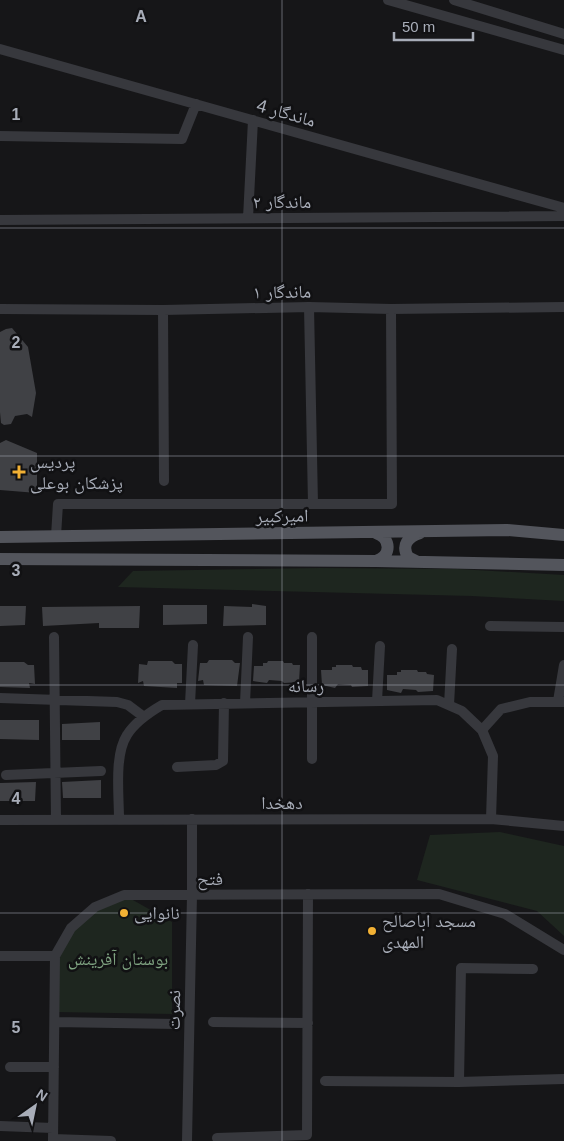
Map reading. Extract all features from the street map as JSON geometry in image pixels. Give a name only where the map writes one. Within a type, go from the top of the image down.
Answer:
[{"type":"main road","name":"امیرکبیر","points":[[3,535],[376,533],[506,530],[564,535]]},
{"type":"main road","points":[[420,563],[408,557],[405,545],[410,537],[422,532]]},
{"type":"main road","points":[[376,533],[384,537],[388,549],[384,557],[376,561]]},
{"type":"main road","points":[[0,559],[376,561],[564,565]]},
{"type":"main road","points":[[0,568],[18,560]]},
{"type":"street","points":[[390,0],[564,50]]},
{"type":"street","points":[[454,0],[564,34]]},
{"type":"street","name":"ماندگار 4","points":[[0,49],[564,208]]},
{"type":"street","points":[[0,136],[182,139],[196,104]]},
{"type":"street","points":[[248,218],[254,120]]},
{"type":"street","name":"ماندگار ۲","points":[[0,220],[564,216]]},
{"type":"street","points":[[309,307],[313,504]]},
{"type":"street","name":"ماندگار ۱","points":[[0,308],[163,310],[309,307],[391,309],[564,307]]},
{"type":"street","points":[[56,536],[58,504],[392,504],[391,309]]},
{"type":"street","points":[[163,310],[164,481]]},
{"type":"street","points":[[490,626],[564,627]]},
{"type":"street","points":[[54,637],[53,700],[56,820]]},
{"type":"street","points":[[245,703],[248,637]]},
{"type":"street","points":[[312,638],[312,759]]},
{"type":"street","points":[[190,704],[193,645]]},
{"type":"street","points":[[377,701],[380,646]]},
{"type":"street","points":[[449,705],[452,649]]},
{"type":"street","points":[[482,730],[501,709],[530,702],[561,701],[564,665]]},
{"type":"street","points":[[0,698],[117,702],[128,705],[144,717]]},
{"type":"street","name":"رسانه","points":[[118,819],[120,752],[127,735],[144,717],[162,705],[437,700],[462,711],[482,730],[493,756],[491,819]]},
{"type":"street","points":[[177,767],[216,765],[222,761],[224,703]]},
{"type":"street","points":[[6,775],[101,772]]},
{"type":"street","name":"نصرت","points":[[187,1141],[192,819]]},
{"type":"street","name":"دهخدا","points":[[0,820],[491,819],[564,826]]},
{"type":"street","points":[[217,1138],[307,1135],[308,894]]},
{"type":"street","name":"فتح","points":[[53,1136],[56,956],[70,928],[95,907],[124,895],[439,894],[505,914],[564,950]]},
{"type":"street","points":[[0,956],[56,956]]},
{"type":"street","points":[[459,1082],[461,968],[533,969]]},
{"type":"street","points":[[54,1022],[176,1024]]},
{"type":"street","points":[[214,1022],[308,1023]]},
{"type":"street","points":[[10,1067],[54,1067]]},
{"type":"street","points":[[325,1080],[459,1082],[564,1079]]},
{"type":"street","points":[[0,1126],[53,1136],[111,1141]]},
{"type":"green space","points":[[319,568],[458,569],[564,575],[564,601],[472,596],[118,587],[133,571]]},
{"type":"green space","points":[[500,832],[564,846],[564,936],[537,911],[417,880],[430,835]]},
{"type":"green space","name":"بوستان آفرینش","points":[[124,895],[172,922],[172,1014],[55,1012],[55,956],[71,928],[95,907]]},
{"type":"building","points":[[12,328],[28,347],[36,393],[32,417],[27,414],[15,416],[11,424],[4,425],[1,423],[0,412],[0,332]]},
{"type":"building","name":"پردیس پزشکان بوعلی","points":[[6,440],[37,453],[37,493],[0,490],[0,443]]},
{"type":"building","points":[[252,604],[266,606],[266,625],[223,626],[224,606],[252,607]]},
{"type":"building","points":[[163,605],[207,605],[207,624],[163,625]]},
{"type":"building","points":[[0,606],[26,606],[25,625],[0,626]]},
{"type":"building","points":[[140,606],[139,628],[99,628],[99,623],[43,626],[42,607]]},
{"type":"building","points":[[209,660],[232,660],[235,663],[240,663],[237,686],[204,685],[203,680],[198,681],[200,663],[207,663]]},
{"type":"building","points":[[148,661],[172,661],[175,664],[182,664],[182,683],[177,683],[177,688],[144,686],[143,681],[138,683],[139,664],[147,665]]},
{"type":"building","points":[[283,661],[284,663],[300,665],[299,682],[284,683],[282,681],[269,680],[267,683],[253,681],[254,666],[263,666],[263,663]]},
{"type":"building","points":[[0,662],[24,662],[28,665],[34,665],[35,684],[29,683],[30,688],[0,687]]},
{"type":"building","points":[[336,665],[352,665],[353,667],[361,667],[362,670],[368,670],[368,686],[352,687],[351,685],[338,684],[335,688],[322,685],[321,670],[332,670],[332,667],[336,667]]},
{"type":"building","points":[[401,670],[417,670],[418,672],[434,675],[433,691],[418,692],[416,690],[403,689],[401,693],[387,690],[387,675],[397,675],[397,672],[401,672]]},
{"type":"building","points":[[0,720],[39,720],[39,740],[0,739]]},
{"type":"building","points":[[100,722],[100,740],[62,740],[62,724]]},
{"type":"building","points":[[101,780],[101,798],[63,798],[62,782]]},
{"type":"building","points":[[36,782],[35,801],[0,801],[0,783]]},
{"type":"place","name":"پردیس پزشکان بوعلی","points":[[19,472]]},
{"type":"place","name":"نانوایی","points":[[124,913]]},
{"type":"place","name":"مسجد اباصالح المهدی","points":[[372,931]]}]
